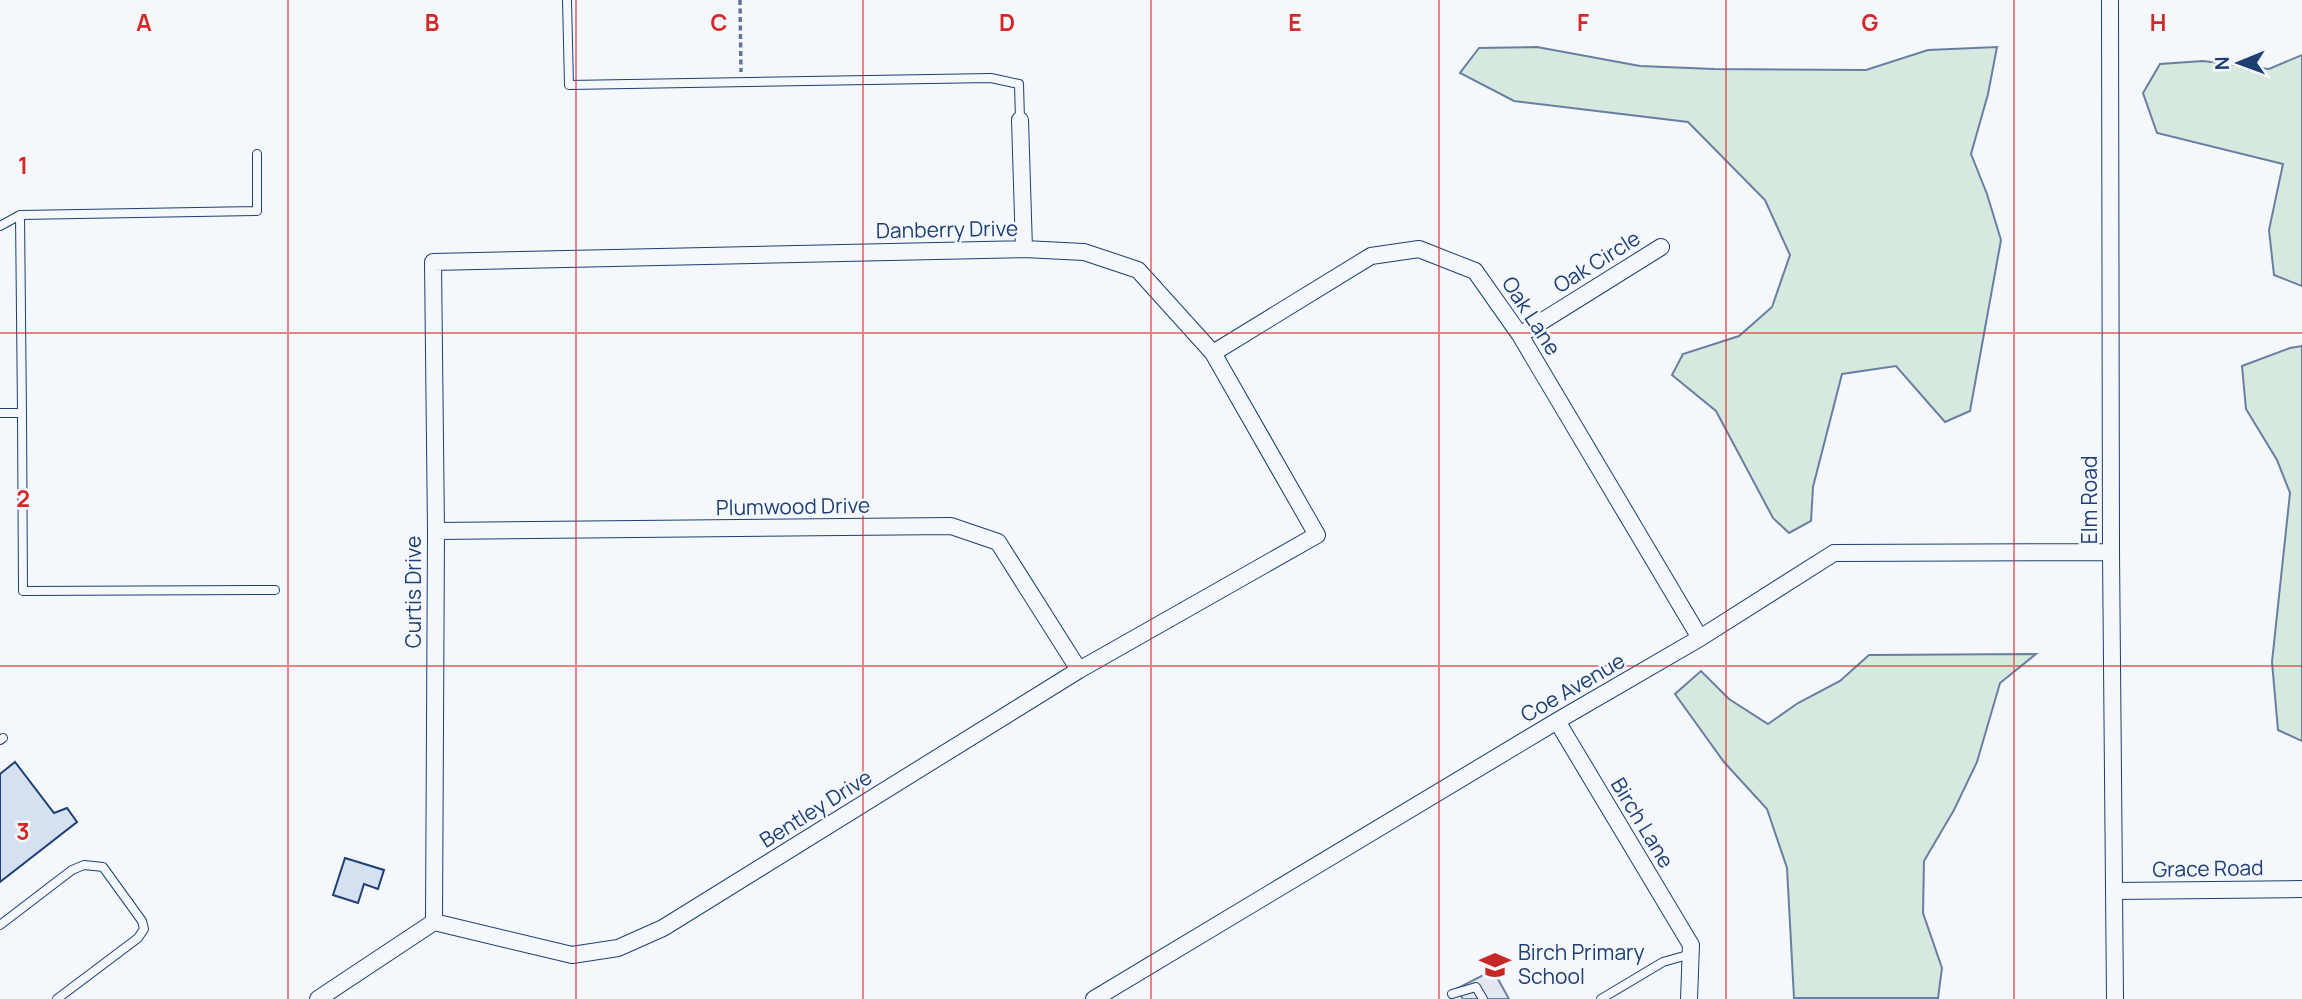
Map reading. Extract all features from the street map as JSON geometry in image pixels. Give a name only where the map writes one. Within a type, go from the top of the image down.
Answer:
[{"type":"street","name":"Elm Road","points":[[2110,0],[2115,999]]},
{"type":"street","points":[[1020,120],[1024,249]]},
{"type":"street","name":"Oak Circle","points":[[1520,335],[1661,247]]},
{"type":"street","name":"Danberry Drive","points":[[433,262],[1024,249],[1084,253],[1138,270],[1213,353],[1317,535]]},
{"type":"street","name":"Oak Lane","points":[[1213,353],[1371,256],[1419,249],[1475,271],[1520,335],[1700,638]]},
{"type":"street","name":"Curtis Drive","points":[[433,262],[436,531],[434,922]]},
{"type":"street","name":"Plumwood Drive","points":[[436,531],[951,526],[998,542],[1079,670]]},
{"type":"street","name":"Bentley Drive","points":[[434,922],[572,955],[618,948],[663,928],[1079,670],[1317,535]]},
{"type":"street","name":"Coe Avenue","points":[[1094,999],[1700,638],[1834,553],[2111,552]]},
{"type":"street","name":"Birch Lane","points":[[1557,721],[1691,950]]},
{"type":"street","name":"Grace Road","points":[[2114,891],[2302,889]]},
{"type":"street","points":[[318,999],[434,922]]},
{"type":"street","points":[[1689,999],[1691,950]]},
{"type":"lane","points":[[567,0],[569,85],[991,78],[1018,84],[1020,120]]},
{"type":"lane","points":[[0,226],[20,215],[257,211],[257,154]]},
{"type":"lane","points":[[20,215],[23,591],[275,590]]},
{"type":"lane","points":[[0,413],[22,413]]},
{"type":"lane","points":[[0,925],[72,870],[84,865],[103,867],[142,921],[144,929],[138,938],[57,999]]},
{"type":"lane","points":[[1601,999],[1663,962],[1691,950]]},
{"type":"lane","points":[[1452,995],[1476,987],[1483,999]]},
{"type":"path","points":[[740,0],[741,81]]},
{"type":"shaded area","points":[[1537,47],[1640,66],[1866,70],[1928,50],[1997,47],[1988,94],[1971,154],[2001,240],[1970,411],[1945,422],[1896,366],[1842,374],[1813,487],[1811,521],[1789,533],[1773,518],[1716,411],[1672,375],[1683,354],[1739,336],[1772,307],[1790,255],[1765,200],[1688,122],[1514,101],[1460,73],[1479,48]]},
{"type":"shaded area","points":[[2302,55],[2302,286],[2274,275],[2269,230],[2283,164],[2157,133],[2143,93],[2160,64],[2203,61],[2269,69]]},
{"type":"shaded area","points":[[2302,346],[2302,741],[2278,730],[2272,662],[2290,493],[2277,460],[2246,409],[2242,366]]},
{"type":"shaded area","points":[[2036,654],[2000,683],[1977,762],[1954,810],[1924,861],[1923,913],[1942,968],[1938,998],[1794,998],[1787,868],[1767,809],[1724,762],[1675,694],[1701,671],[1729,699],[1768,724],[1798,703],[1840,681],[1869,655]]},
{"type":"shaded area","points":[[1493,970],[1509,999],[1463,999],[1456,989]]},
{"type":"building","points":[[15,762],[54,813],[67,808],[77,822],[0,882],[0,774]]},
{"type":"building","points":[[345,858],[384,870],[378,889],[364,884],[358,903],[333,895]]},
{"type":"place","name":"Birch Primary School","points":[[1495,965]]}]
